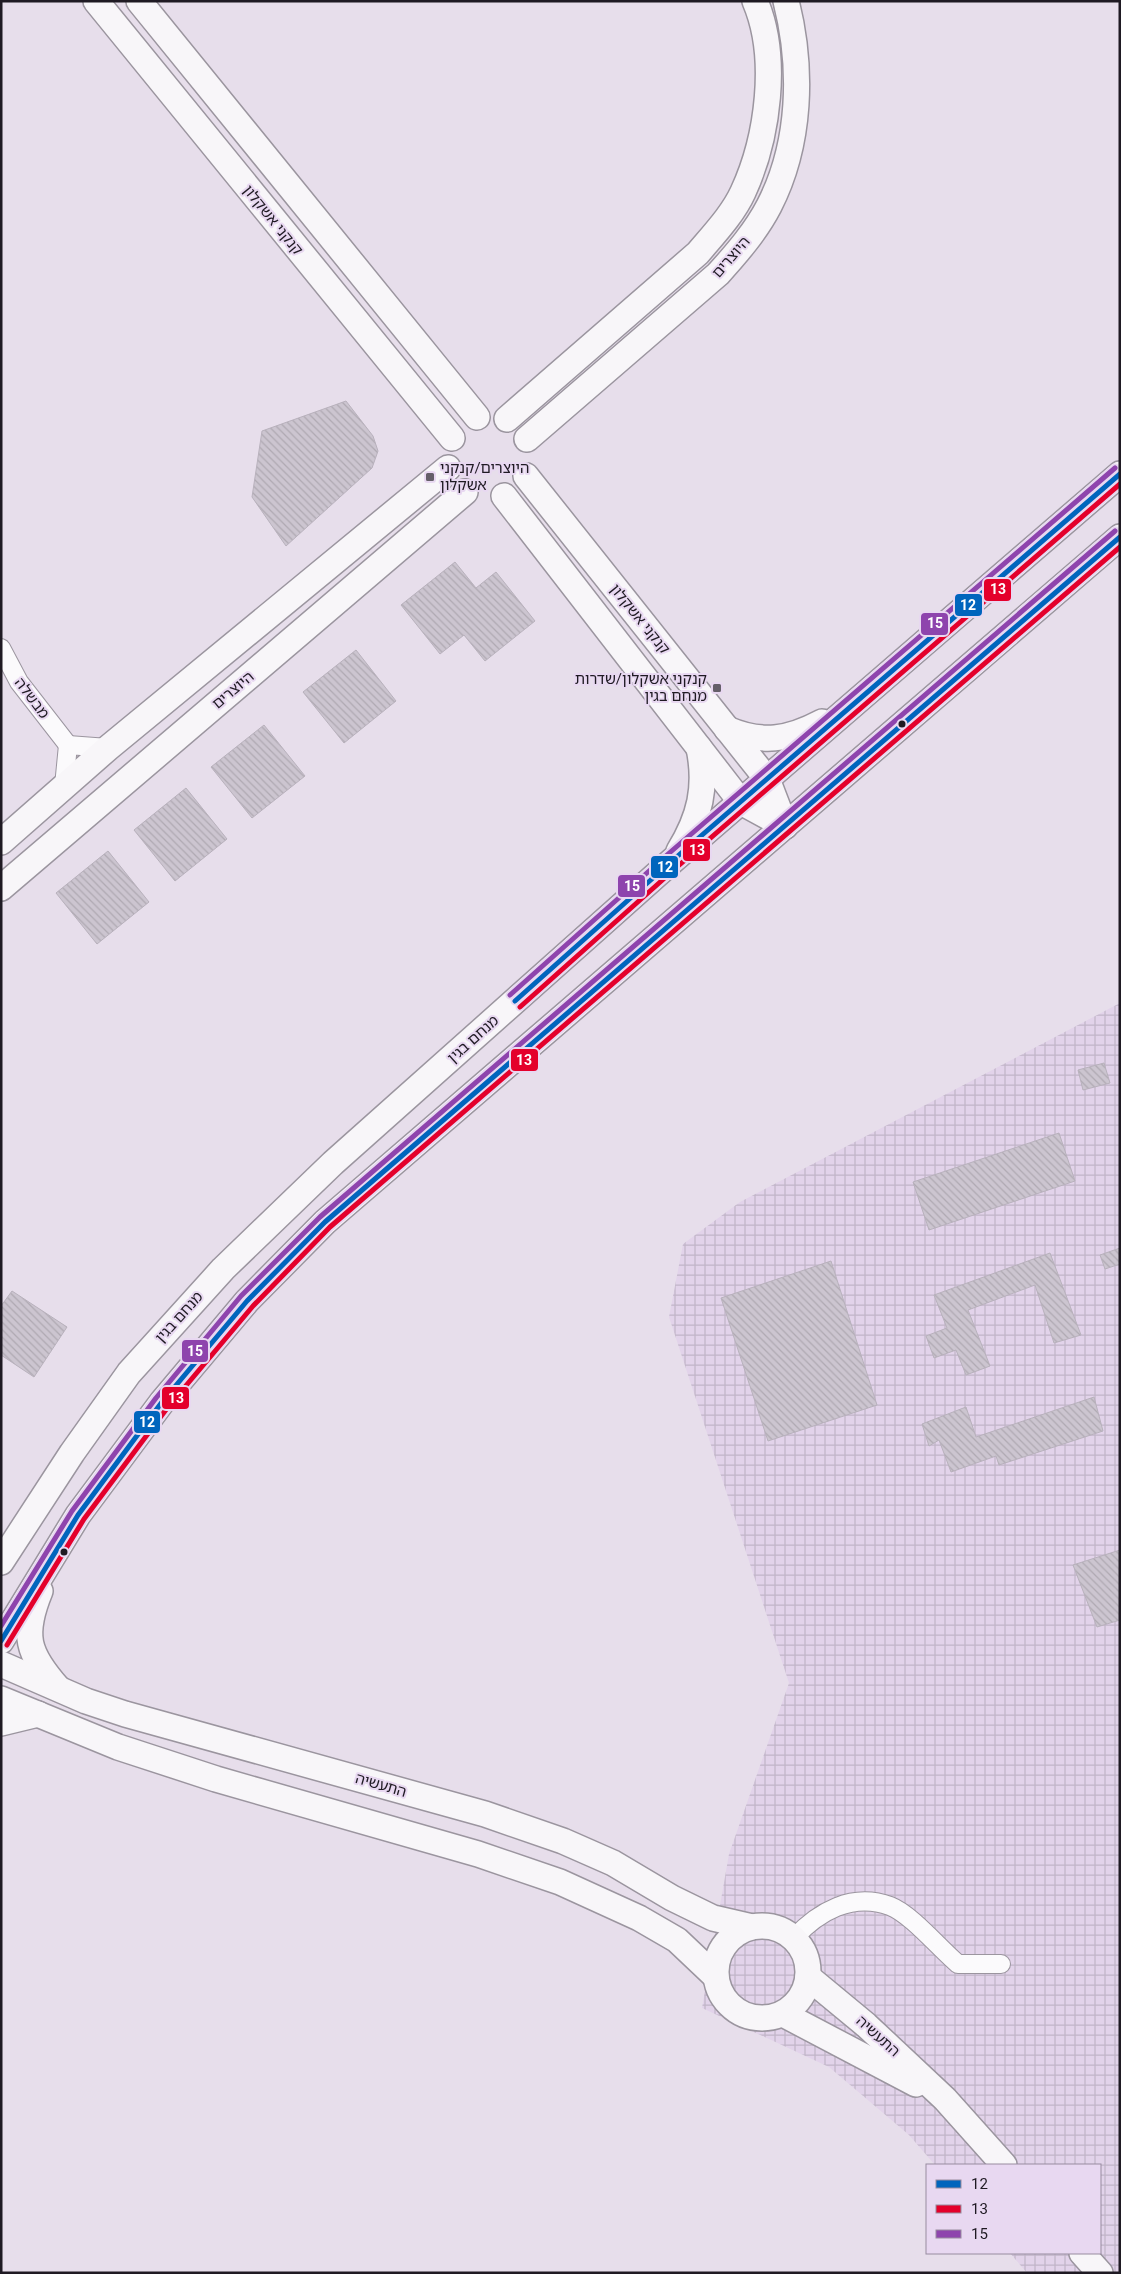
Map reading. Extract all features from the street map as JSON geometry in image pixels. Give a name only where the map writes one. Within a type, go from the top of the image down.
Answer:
[{"type":"street","name":"קנקני אשקלון","points":[[96,1],[452,438]]},
{"type":"street","points":[[139,1],[477,417]]},
{"type":"street","name":"היוצרים","points":[[507,419],[698,253],[720,227],[743,193],[759,152],[767,108],[767,56],[759,11],[754,1]]},
{"type":"street","name":"היוצרים","points":[[527,439],[718,274],[744,245],[769,206],[786,160],[796,111],[796,53],[786,1]]},
{"type":"street","points":[[487,415],[507,419],[519,428],[527,439],[531,462],[526,476],[520,484],[504,496],[491,499],[477,497],[465,492],[454,481],[448,468],[447,457],[452,438],[462,425],[477,417],[487,415]]},
{"type":"street","points":[[1,842],[108,748],[448,468]]},
{"type":"street","name":"מנחם בגין","points":[[5,1553],[72,1453],[129,1373],[223,1269],[333,1162],[672,861],[1120,474]]},
{"type":"street","name":"קנקני אשקלון","points":[[526,476],[767,779],[785,826]]},
{"type":"street","name":"היוצרים","points":[[1,888],[465,492]]},
{"type":"street","name":"קנקני אשקלון","points":[[504,496],[741,802],[785,826]]},
{"type":"street","points":[[1,1641],[78,1515],[162,1402],[247,1301],[312,1235],[1120,537]]},
{"type":"street","name":"מבשלה","points":[[1,648],[19,682],[68,745]]},
{"type":"street","points":[[727,729],[747,738],[768,740],[794,734],[820,724],[855,703]]},
{"type":"street","points":[[64,786],[68,745],[108,748]]},
{"type":"street","points":[[672,861],[690,833],[700,801],[704,773],[699,748]]},
{"type":"street","points":[[58,1546],[35,1603],[30,1628],[31,1651],[45,1673],[60,1690]]},
{"type":"street","name":"התעשיה","points":[[1,1664],[60,1690],[125,1714],[485,1814],[563,1841],[613,1863],[672,1898],[713,1918],[752,1927]]},
{"type":"street","points":[[1,1699],[118,1747],[207,1776],[478,1854],[560,1882],[639,1918],[677,1940],[715,1976]]},
{"type":"street","points":[[1,1723],[6,1720],[38,1714]]},
{"type":"street","points":[[794,1938],[811,1920],[831,1909],[860,1901],[891,1906],[916,1925],[958,1964],[1001,1964]]},
{"type":"street","points":[[752,1927],[776,1928],[794,1938],[808,1963],[808,1977],[804,1992],[795,2004],[783,2014],[769,2018],[753,2018],[739,2013],[721,1996],[715,1976],[716,1962],[721,1949],[730,1938],[741,1930],[752,1927]]},
{"type":"street","name":"התעשיה","points":[[808,1977],[866,2025],[945,2099],[1003,2164]]},
{"type":"street","name":"התעשיה","points":[[783,2014],[945,2099]]},
{"type":"street","points":[[1083,2254],[1100,2273]]},
{"type":"shaded area","points":[[1120,1003],[1120,2273],[1027,2273],[1011,2254],[1101,2254],[1101,2164],[934,2164],[909,2135],[829,2067],[702,2008],[729,1854],[789,1683],[669,1317],[683,1244],[740,1202]]},
{"type":"building","points":[[346,401],[373,436],[378,451],[372,468],[286,546],[252,497],[262,431]]},
{"type":"building","points":[[455,562],[476,588],[496,572],[535,621],[485,661],[464,635],[440,654],[401,605]]},
{"type":"building","points":[[356,650],[396,701],[344,743],[303,692]]},
{"type":"building","points":[[264,725],[305,776],[252,818],[211,767]]},
{"type":"building","points":[[186,788],[227,839],[175,881],[134,830]]},
{"type":"building","points":[[108,851],[149,902],[97,944],[56,893]]},
{"type":"building","points":[[1104,1063],[1110,1083],[1083,1090],[1078,1070]]},
{"type":"building","points":[[1059,1133],[1075,1181],[929,1230],[913,1182]]},
{"type":"building","points":[[1120,1248],[1120,1264],[1105,1269],[1100,1255]]},
{"type":"building","points":[[1050,1253],[1081,1335],[1054,1343],[1035,1285],[968,1310],[990,1366],[966,1375],[956,1350],[934,1358],[926,1336],[947,1328],[934,1295]]},
{"type":"building","points":[[831,1261],[877,1405],[768,1441],[721,1298]]},
{"type":"building","points":[[12,1291],[67,1327],[34,1377],[1,1355],[1,1306]]},
{"type":"building","points":[[1094,1397],[1103,1431],[999,1465],[996,1456],[951,1472],[939,1440],[929,1446],[922,1424],[966,1407],[976,1437]]},
{"type":"building","points":[[1120,1550],[1120,1620],[1097,1627],[1073,1565]]},
{"type":"transit line","name":"15","points":[[510,995],[667,855],[1115,468]]},
{"type":"transit line","name":"12","points":[[515,1001],[672,861],[1120,474]]},
{"type":"transit line","name":"13","points":[[520,1007],[677,867],[1120,484]]},
{"type":"transit line","name":"15","points":[[1,1626],[72,1511],[156,1398],[241,1296],[320,1217],[1115,531]]},
{"type":"transit line","name":"12","points":[[1,1641],[78,1515],[162,1402],[247,1301],[325,1222],[1120,537]]},
{"type":"transit line","name":"13","points":[[7,1645],[84,1519],[168,1407],[253,1306],[330,1227],[1120,547]]},
{"type":"place","name":"היוצרים/קנקני אשקלון","points":[[430,477]]},
{"type":"place","name":"קנקני אשקלון/שדרות מנחם בגין","points":[[717,688]]}]
